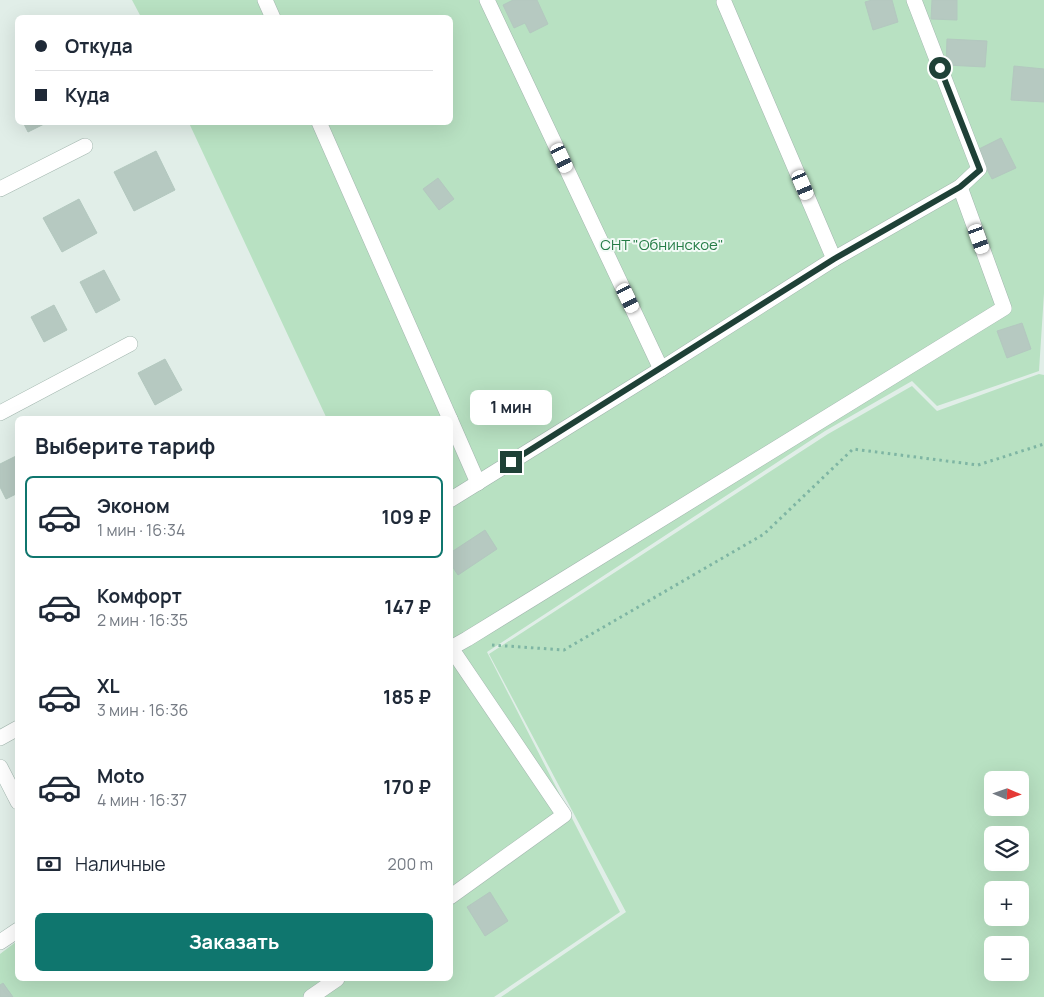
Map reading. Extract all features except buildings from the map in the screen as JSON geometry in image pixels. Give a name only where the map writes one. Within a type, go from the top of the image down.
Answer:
[{"type":"street","points":[[265,0],[272,15]]},
{"type":"street","points":[[487,0],[661,368]]},
{"type":"street","points":[[453,498],[834,259],[960,187],[980,170],[914,0]]},
{"type":"street","points":[[724,2],[834,259]]},
{"type":"street","points":[[320,125],[449,416]]},
{"type":"street","points":[[0,189],[85,146]]},
{"type":"street","points":[[453,646],[1004,308],[960,187]]},
{"type":"street","points":[[0,413],[130,344]]},
{"type":"street","points":[[453,426],[478,483]]},
{"type":"street","points":[[453,650],[564,815],[453,895]]},
{"type":"street","points":[[0,738],[15,730]]},
{"type":"street","points":[[0,767],[15,796]]},
{"type":"street","points":[[0,942],[15,932]]},
{"type":"street","points":[[311,997],[334,981]]},
{"type":"path","points":[[467,639],[493,645],[564,650],[764,534],[853,449],[978,465],[1044,444]]},
{"type":"green space","name":"СНТ \"Обнинское\"","points":[[132,0],[1044,0],[1044,293],[1039,371],[937,406],[912,381],[825,431],[487,652],[620,912],[494,997],[0,997],[0,954],[15,943],[15,981],[453,981],[453,416],[326,416],[190,125],[453,125],[453,15],[140,15]]},
{"type":"green space","points":[[1039,374],[1044,375],[1044,997],[501,997],[626,912],[489,654],[828,434],[912,386],[937,411]]},
{"type":"route","points":[[511,462],[834,259],[960,187],[980,170],[940,68]]}]
